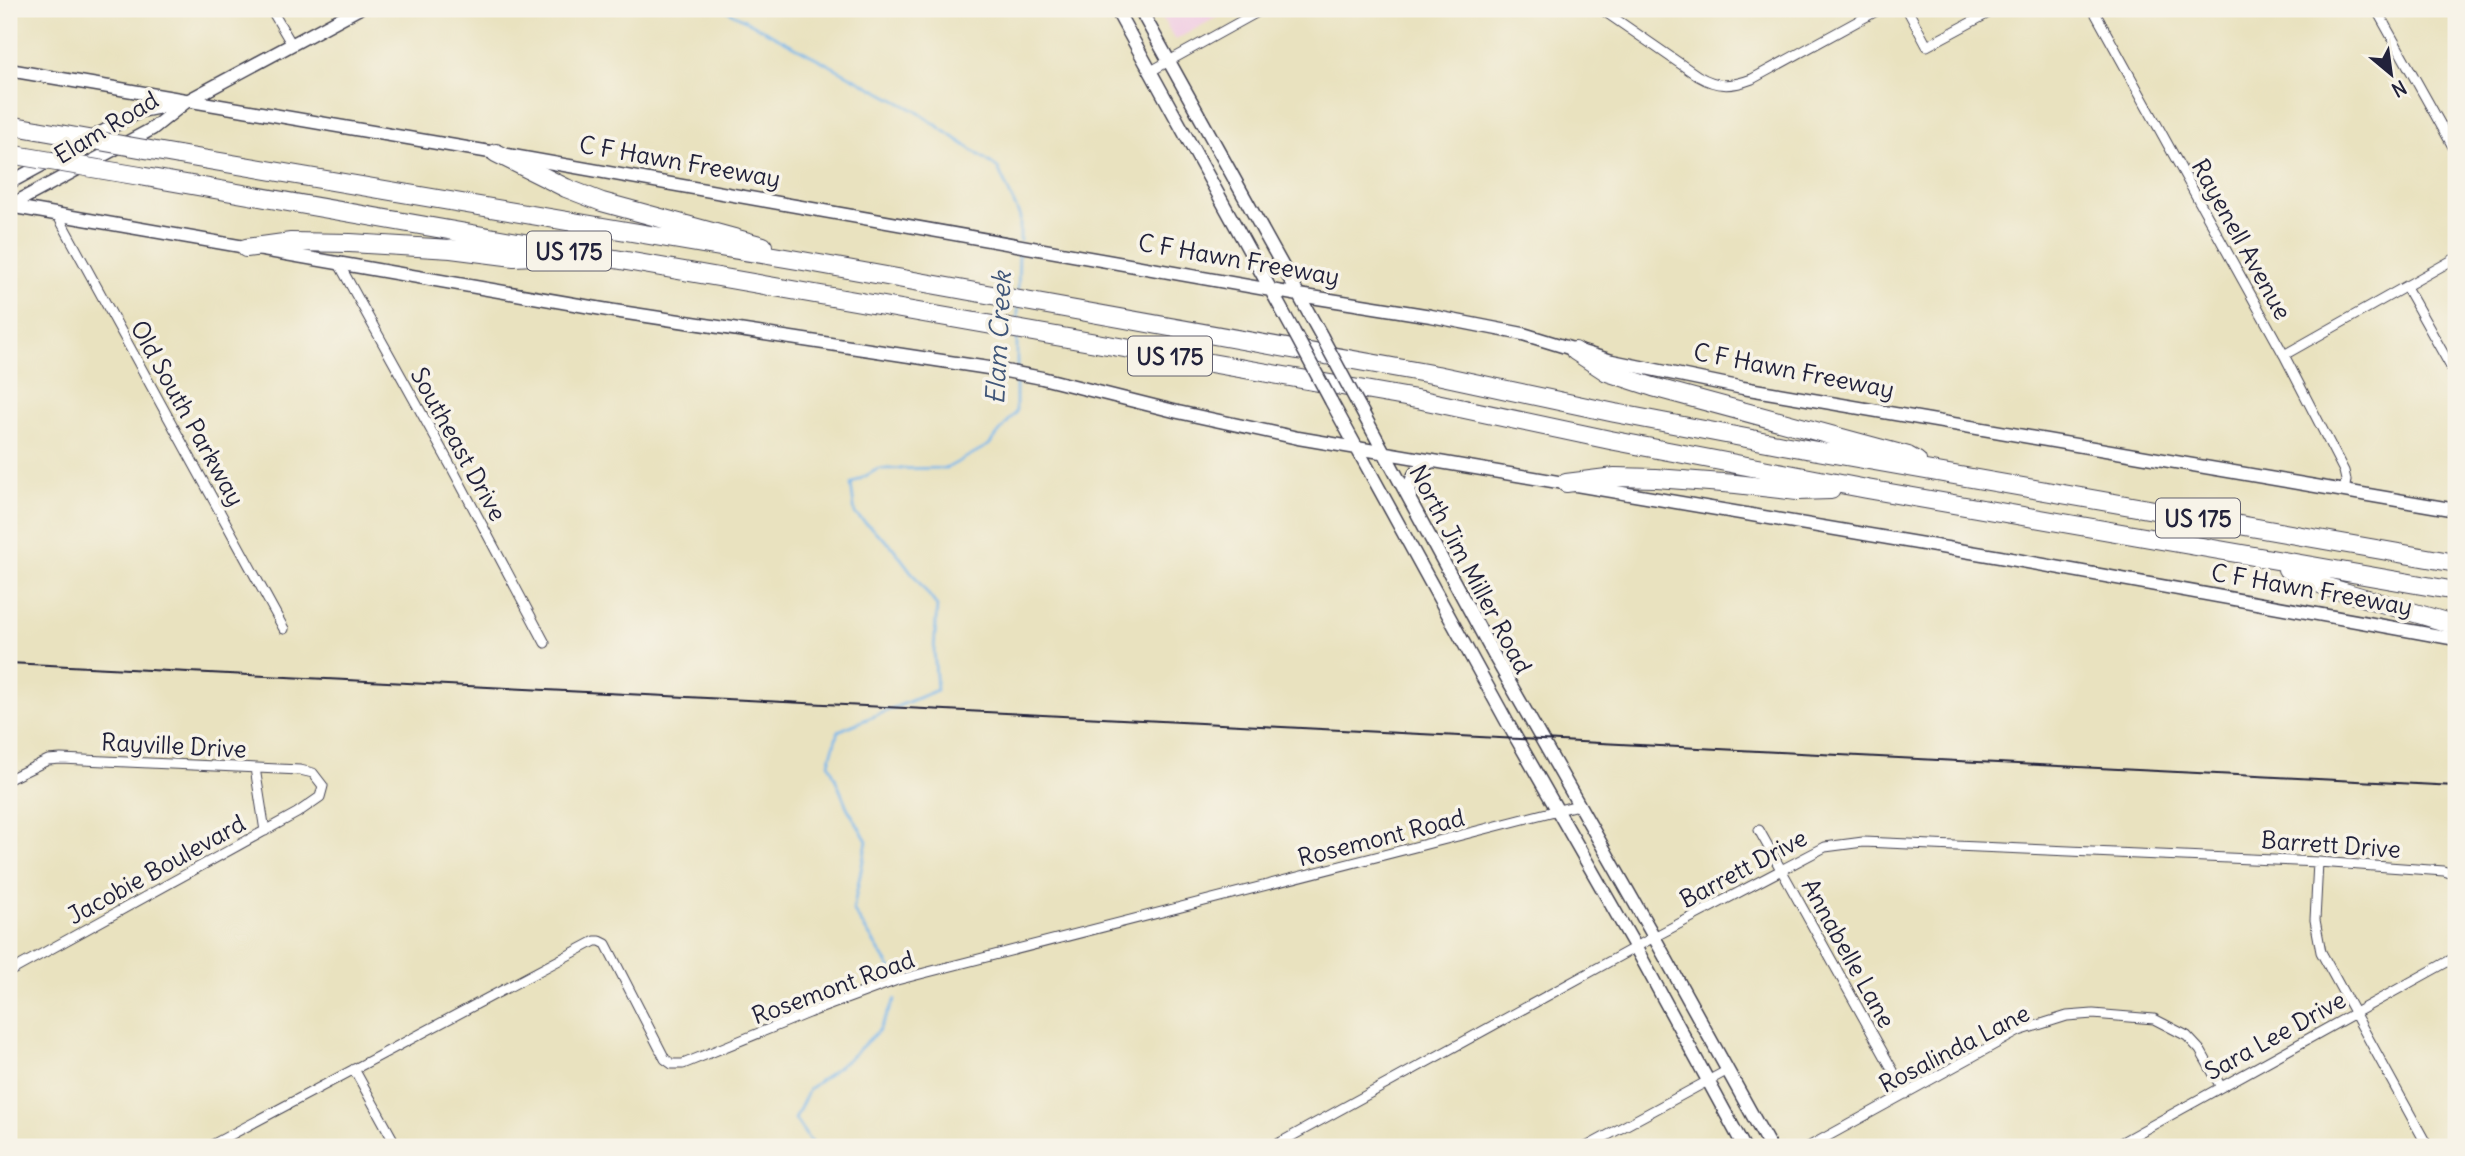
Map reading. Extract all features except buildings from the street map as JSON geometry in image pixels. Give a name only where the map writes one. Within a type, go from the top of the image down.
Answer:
[{"type":"highway","name":"C F Hawn Freeway","points":[[9,125],[803,261],[996,298],[1437,375],[1615,413],[1939,473],[2456,563]]},
{"type":"highway","points":[[496,153],[556,184],[602,202],[750,241],[803,261]]},
{"type":"highway","name":"C F Hawn Freeway","points":[[9,154],[1422,400],[1636,445],[1867,489],[2456,591]]},
{"type":"highway","points":[[246,248],[291,242],[350,243],[451,249],[514,257],[586,254]]},
{"type":"highway","points":[[1575,351],[1607,372],[1698,400],[1908,456],[1939,473]]},
{"type":"highway","points":[[1566,483],[1615,477],[1657,478],[1797,491],[1867,489]]},
{"type":"highway","points":[[2263,558],[2327,587],[2456,625]]},
{"type":"main road","name":"Elam Road","points":[[9,206],[152,129],[187,101],[358,9]]},
{"type":"main road","name":"North Jim Miller Road","points":[[1116,9],[1516,740],[1559,810],[1744,1147]]},
{"type":"main road","name":"North Jim Miller Road","points":[[1140,9],[1322,337],[1416,514],[1770,1147]]},
{"type":"main road","name":"C F Hawn Freeway","points":[[9,71],[1431,316],[1522,334],[1612,361],[1743,388],[2456,510]]},
{"type":"main road","name":"Elam Road","points":[[9,183],[141,111],[187,101]]},
{"type":"main road","points":[[1196,153],[1215,144]]},
{"type":"main road","name":"C F Hawn Freeway","points":[[9,206],[614,311],[995,369],[1253,429],[2000,557],[2456,639]]},
{"type":"main road","points":[[1236,228],[1255,215]]},
{"type":"main road","points":[[1416,514],[1409,495],[1409,484],[1419,469],[1434,461]]},
{"type":"street","points":[[271,9],[291,43]]},
{"type":"street","points":[[1151,71],[1263,9]]},
{"type":"street","points":[[1603,9],[1698,76],[1722,86],[1752,79],[1880,9]]},
{"type":"street","points":[[1907,9],[1927,46],[1996,9]]},
{"type":"street","name":"Rayenell Avenue","points":[[2093,9],[2284,355],[2344,471],[2344,492]]},
{"type":"street","points":[[2376,9],[2456,152]]},
{"type":"street","name":"Old South Parkway","points":[[58,216],[284,629]]},
{"type":"street","points":[[2284,355],[2456,258]]},
{"type":"street","name":"Southeast Drive","points":[[339,264],[545,643]]},
{"type":"street","points":[[2406,287],[2456,376]]},
{"type":"street","name":"Rayville Drive","points":[[9,779],[48,760],[61,759],[300,769],[313,773],[323,786],[320,797]]},
{"type":"street","points":[[255,768],[265,831]]},
{"type":"street","name":"Jacobie Boulevard","points":[[9,972],[297,813],[320,797]]},
{"type":"street","name":"Rosemont Road","points":[[208,1147],[595,941],[606,944],[665,1059],[672,1064],[683,1064],[897,980],[1578,805]]},
{"type":"street","name":"Annabelle Lane","points":[[1759,830],[1906,1094]]},
{"type":"street","name":"Barrett Drive","points":[[1272,1147],[1654,937],[1825,847],[1863,842],[2318,862],[2444,871],[2456,875]]},
{"type":"street","points":[[2318,862],[2315,920],[2316,938],[2321,952],[2428,1147]]},
{"type":"street","name":"Sara Lee Drive","points":[[2113,1147],[2456,957]]},
{"type":"street","name":"Rosalinda Lane","points":[[1808,1147],[2019,1031],[2067,1016],[2093,1014],[2154,1019],[2187,1036],[2200,1050],[2221,1087]]},
{"type":"street","points":[[354,1069],[397,1147]]},
{"type":"street","points":[[1586,1147],[1727,1070]]},
{"type":"shaded area","points":[[1157,9],[1232,9],[1175,40]]},
{"type":"waterway","name":"Elam Creek","points":[[724,9],[916,111],[998,168],[1020,217],[1020,241]]},
{"type":"waterway","name":"Elam Creek","points":[[1018,294],[1019,251]]},
{"type":"waterway","name":"Elam Creek","points":[[1018,307],[1018,322]]},
{"type":"waterway","name":"Elam Creek","points":[[1017,335],[1017,367]]},
{"type":"waterway","name":"Elam Creek","points":[[893,972],[853,910],[867,841],[847,807],[829,763],[838,731],[937,690],[934,650],[937,606],[891,545],[855,514],[851,484],[878,469],[947,468],[989,445],[1016,412],[1016,377]]},
{"type":"waterway","name":"Elam Creek","points":[[814,1147],[795,1119],[809,1089],[851,1057],[879,1030],[895,999]]},
{"type":"tram line","points":[[9,663],[2456,786]]}]
